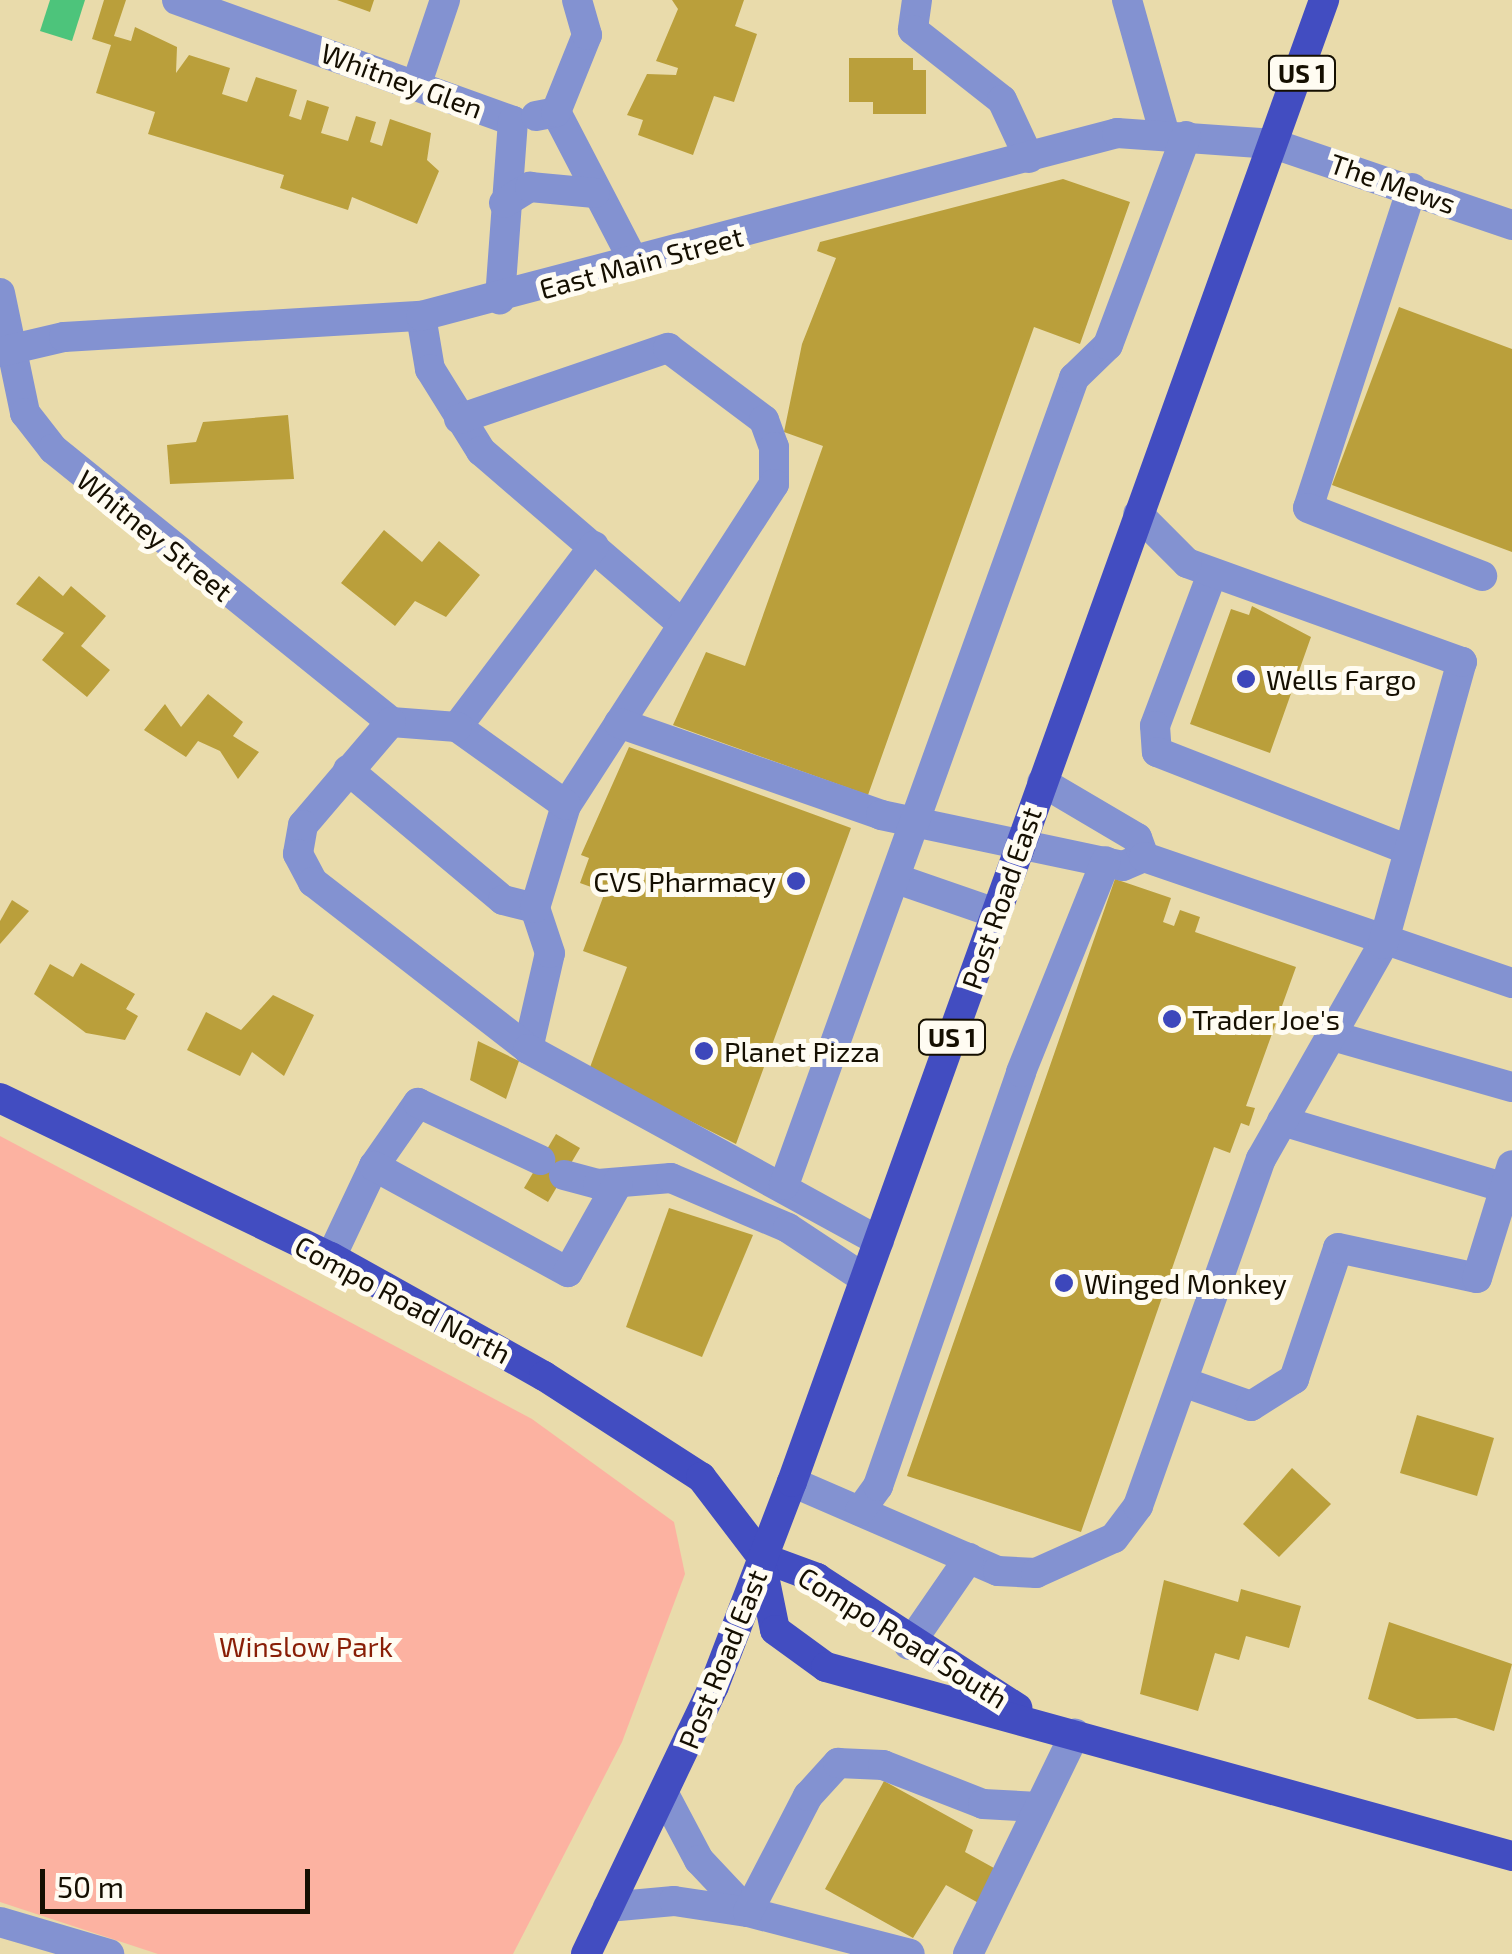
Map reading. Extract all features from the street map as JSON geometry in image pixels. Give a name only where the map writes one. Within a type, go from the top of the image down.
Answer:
[{"type":"main road","name":"Post Road East","points":[[586,1954],[664,1794],[792,1482],[1324,0]]},
{"type":"main road","name":"Compo Road North","points":[[0,1098],[330,1258],[702,1476],[763,1558]]},
{"type":"main road","name":"Compo Road South","points":[[1067,1732],[909,1645],[817,1578],[763,1558],[775,1630],[809,1658],[1067,1732],[1512,1856]]},
{"type":"street","name":"Whitney Glen","points":[[177,0],[417,82],[513,121],[504,203],[500,300]]},
{"type":"street","points":[[417,82],[445,0]]},
{"type":"street","points":[[577,0],[587,35],[556,112],[594,193],[635,264]]},
{"type":"street","points":[[918,0],[912,30],[1002,100],[1030,158]]},
{"type":"street","points":[[784,1185],[1074,378],[1108,345],[1176,135],[1126,0]]},
{"type":"street","points":[[513,121],[556,112]]},
{"type":"street","name":"East Main Street","points":[[6,351],[64,338],[421,316],[500,300],[1118,133],[1274,144]]},
{"type":"street","name":"The Mews","points":[[1274,144],[1512,225]]},
{"type":"street","points":[[504,203],[530,188],[594,193]]},
{"type":"street","points":[[1412,188],[1308,508],[1482,576]]},
{"type":"street","name":"Whitney Street","points":[[0,293],[6,351],[25,414],[82,480],[391,722]]},
{"type":"street","points":[[421,316],[430,368],[481,451],[682,624]]},
{"type":"street","points":[[460,420],[668,348],[764,420],[774,484],[566,804],[535,908],[550,953],[528,1049]]},
{"type":"street","points":[[792,1482],[968,1558],[1036,1573],[1114,1538],[1138,1506],[1282,1120],[1383,944],[1462,662],[1212,574],[1168,551],[1138,514]]},
{"type":"street","points":[[457,728],[594,546]]},
{"type":"street","points":[[1212,574],[1156,726],[1158,752],[1408,850]]},
{"type":"street","points":[[566,804],[457,728],[391,722],[303,825],[298,854],[313,882],[528,1049],[784,1185],[878,1241]]},
{"type":"street","points":[[619,723],[916,824],[1106,862],[1135,866],[1144,857]]},
{"type":"street","points":[[348,770],[503,900],[535,908]]},
{"type":"street","points":[[1042,782],[1136,838],[1144,857],[1383,944],[1512,983]]},
{"type":"street","points":[[860,1511],[878,1486],[1021,1072],[1106,862]]},
{"type":"street","points":[[897,879],[996,913]]},
{"type":"street","points":[[1333,1036],[1512,1088]]},
{"type":"street","points":[[330,1258],[374,1166],[418,1104],[552,1167],[618,1183],[672,1178],[788,1228],[865,1279]]},
{"type":"street","points":[[1183,1382],[1250,1406],[1294,1379],[1338,1248],[1478,1278],[1508,1177],[1282,1120]]},
{"type":"street","points":[[374,1166],[568,1272],[618,1183]]},
{"type":"street","points":[[909,1645],[968,1558]]},
{"type":"street","points":[[968,1954],[1013,1876],[1067,1732]]},
{"type":"street","points":[[748,1912],[808,1796],[838,1763],[883,1764],[983,1804],[1038,1807]]},
{"type":"street","points":[[664,1794],[699,1860],[748,1912]]},
{"type":"street","points":[[608,1907],[674,1902],[748,1912],[910,1954]]},
{"type":"street","points":[[0,1922],[109,1954]]},
{"type":"green space","name":"Winslow Park","points":[[0,1136],[532,1419],[674,1522],[685,1574],[622,1742],[513,1954],[158,1954],[0,1902]]},
{"type":"shaded area","points":[[50,0],[85,0],[72,41],[40,31]]},
{"type":"building","points":[[104,0],[126,0],[114,36],[131,41],[135,27],[177,47],[176,73],[189,55],[230,68],[222,94],[247,102],[256,77],[297,90],[289,116],[301,120],[307,100],[329,107],[321,133],[348,141],[356,116],[376,122],[370,142],[382,146],[390,119],[431,133],[427,160],[439,171],[417,224],[352,197],[348,210],[280,188],[284,175],[148,134],[155,112],[96,93],[111,45],[92,39]]},
{"type":"building","points":[[337,0],[374,0],[370,12]]},
{"type":"building","points":[[672,0],[744,0],[735,26],[757,34],[734,102],[714,96],[693,155],[638,135],[643,120],[627,115],[647,74],[676,75],[678,68],[656,61],[678,9]]},
{"type":"building","points":[[849,58],[913,58],[913,70],[926,70],[926,114],[873,114],[873,102],[849,102]]},
{"type":"building","points":[[1063,179],[1130,202],[1080,344],[1034,327],[868,795],[673,725],[706,652],[745,666],[823,446],[784,432],[802,344],[836,258],[817,251],[820,242]]},
{"type":"building","points":[[1399,307],[1512,349],[1512,552],[1332,485]]},
{"type":"building","points":[[288,415],[294,479],[170,484],[167,445],[196,442],[203,422]]},
{"type":"building","points":[[384,530],[422,562],[439,541],[480,575],[446,617],[415,601],[395,626],[341,583]]},
{"type":"building","points":[[39,576],[63,596],[71,586],[106,616],[81,646],[110,670],[87,697],[42,660],[64,633],[16,604]]},
{"type":"building","points":[[1252,606],[1311,637],[1270,753],[1190,724],[1231,609],[1249,615]]},
{"type":"building","points":[[208,694],[243,722],[233,736],[259,752],[238,779],[220,751],[198,741],[186,757],[144,730],[165,704],[181,727]]},
{"type":"building","points":[[629,747],[851,828],[736,1144],[589,1070],[627,967],[583,951],[605,892],[580,883],[589,858],[581,855]]},
{"type":"building","points":[[1115,879],[1171,898],[1163,922],[1174,926],[1180,910],[1200,917],[1195,932],[1296,967],[1246,1106],[1255,1108],[1249,1126],[1241,1123],[1230,1153],[1214,1147],[1081,1532],[907,1476]]},
{"type":"building","points":[[12,900],[29,911],[0,944],[0,921]]},
{"type":"building","points":[[81,963],[135,994],[126,1009],[138,1016],[125,1040],[86,1033],[34,994],[50,964],[73,977]]},
{"type":"building","points":[[273,995],[314,1015],[284,1076],[252,1052],[240,1076],[187,1050],[206,1012],[241,1030]]},
{"type":"building","points":[[478,1041],[519,1061],[506,1099],[470,1080]]},
{"type":"building","points":[[556,1134],[580,1148],[548,1202],[524,1188]]},
{"type":"building","points":[[669,1208],[753,1235],[702,1357],[626,1327]]},
{"type":"building","points":[[1417,1415],[1494,1438],[1477,1496],[1400,1473]]},
{"type":"building","points":[[1292,1468],[1331,1504],[1279,1557],[1243,1524]]},
{"type":"building","points":[[1164,1580],[1238,1602],[1241,1589],[1301,1606],[1289,1648],[1246,1636],[1239,1660],[1215,1653],[1198,1711],[1140,1694]]},
{"type":"building","points":[[1389,1622],[1512,1664],[1494,1731],[1456,1718],[1417,1719],[1368,1699]]},
{"type":"building","points":[[884,1781],[973,1830],[965,1852],[1003,1873],[984,1906],[946,1885],[913,1938],[825,1889]]},
{"type":"place","name":"Wells Fargo","points":[[1246,679]]},
{"type":"place","name":"CVS Pharmacy","points":[[796,881]]},
{"type":"place","name":"Trader Joe's","points":[[1172,1019]]},
{"type":"place","name":"Planet Pizza","points":[[704,1051]]},
{"type":"place","name":"Winged Monkey","points":[[1064,1283]]}]
